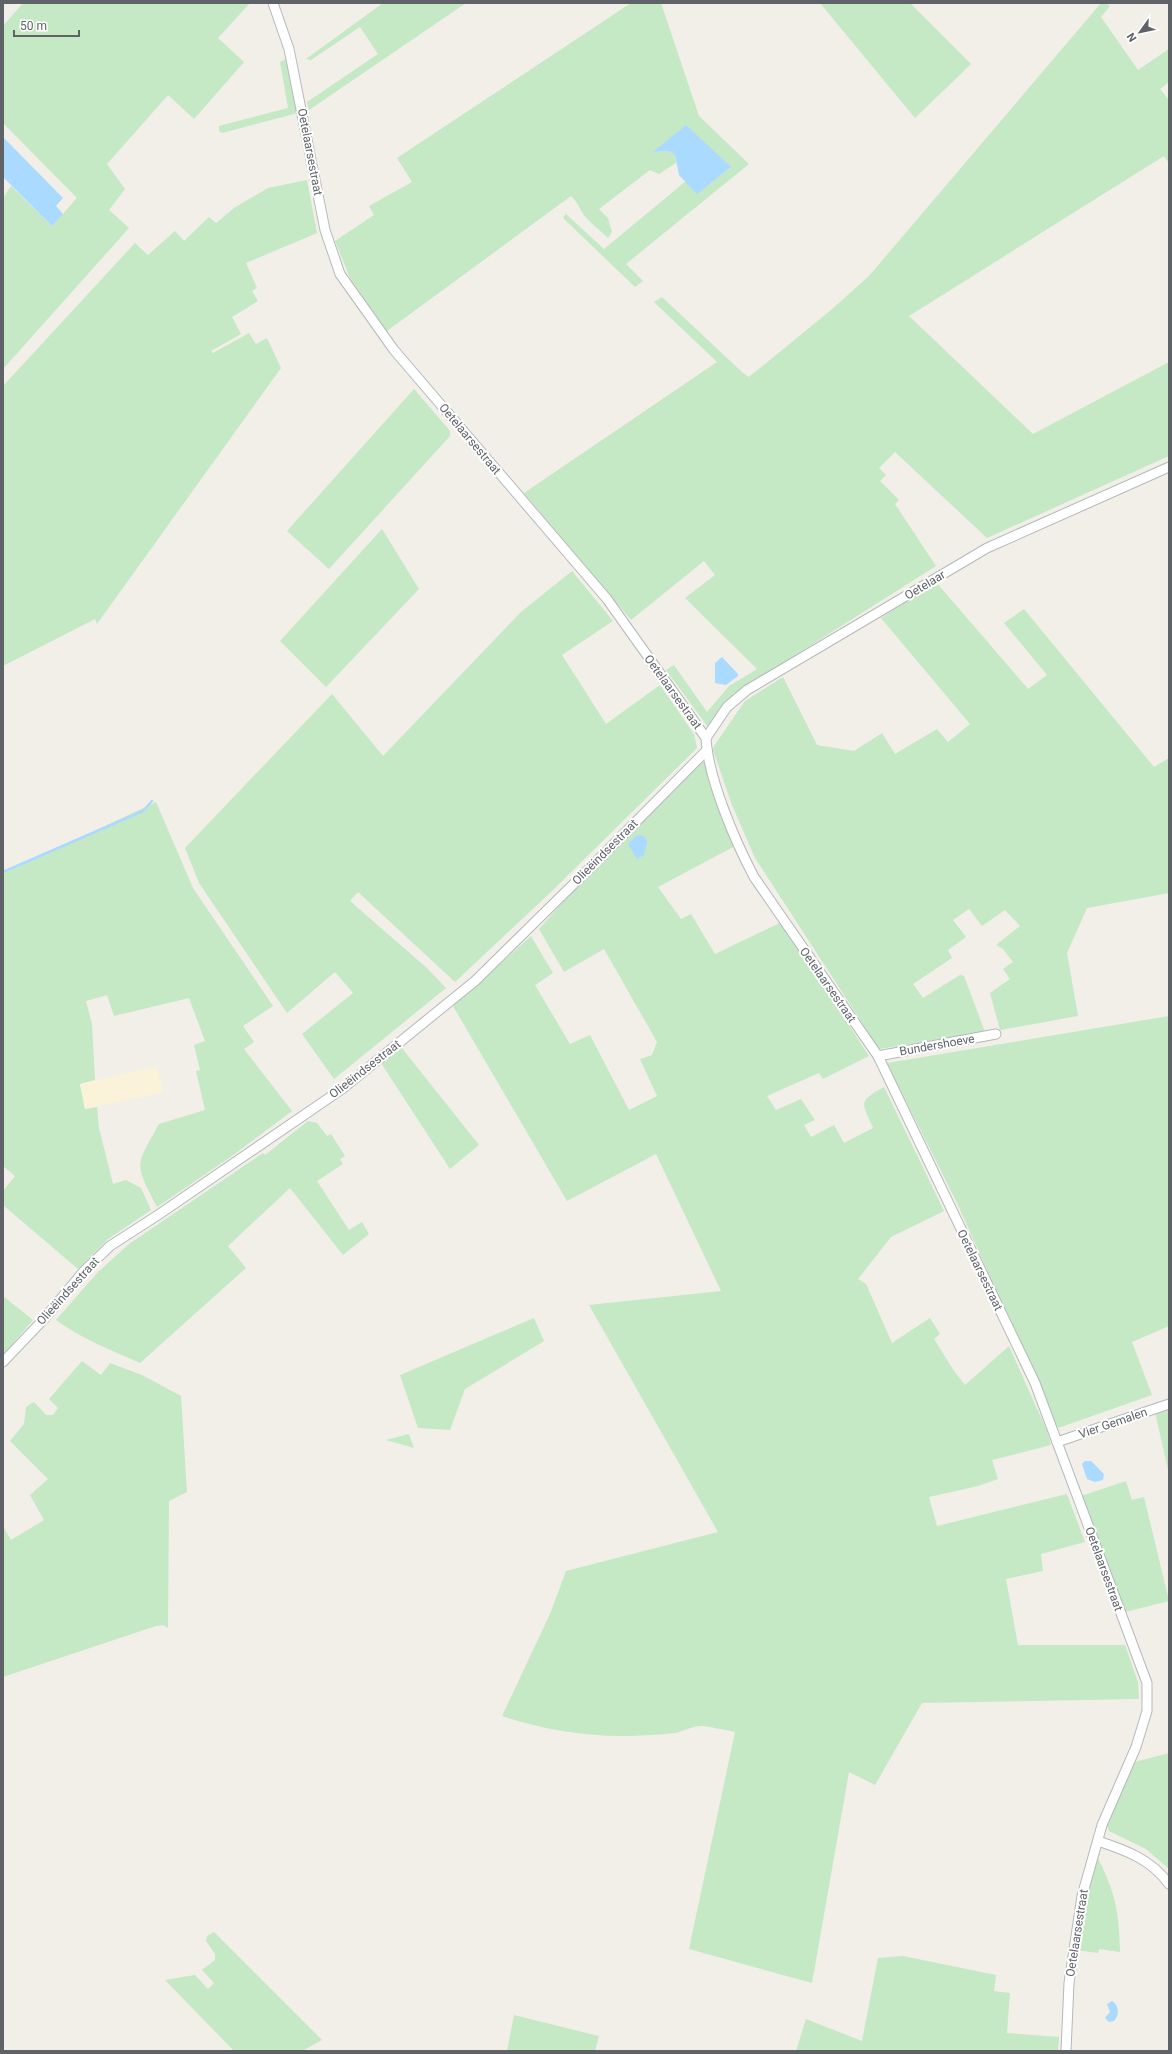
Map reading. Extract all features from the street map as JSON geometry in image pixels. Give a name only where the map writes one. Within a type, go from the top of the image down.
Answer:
[{"type":"street","name":"Oetelaarsestraat","points":[[273,3],[289,49],[325,230],[340,274],[394,350],[607,599],[706,738],[706,750],[716,784],[739,848],[754,877],[878,1056],[1034,1383],[1057,1442],[1147,1683],[1147,1711],[1136,1747],[1102,1825],[1082,1896],[1069,1982],[1066,2051]]},
{"type":"street","name":"Oetelaar","points":[[706,738],[727,707],[747,690],[987,548],[1169,467]]},
{"type":"street","name":"Olieëindsestraat","points":[[3,1362],[44,1319],[84,1271],[110,1246],[158,1215],[342,1088],[475,981],[595,863],[706,750]]},
{"type":"street","name":"Bundershoeve","points":[[878,1056],[996,1034]]},
{"type":"street","name":"Vier Gemalen","points":[[1057,1442],[1169,1404]]},
{"type":"street","points":[[1098,1842],[1129,1852],[1148,1863],[1169,1884]]},
{"type":"green space","points":[[23,3],[250,3],[218,38],[244,62],[194,119],[168,95],[107,164],[125,189],[109,210],[129,228],[3,369],[3,198],[11,186],[52,226],[77,198],[3,123],[3,26]]},
{"type":"green space","points":[[383,3],[466,3],[309,110],[307,102],[378,54],[360,27],[311,60],[306,59]]},
{"type":"green space","points":[[631,3],[661,3],[699,116],[749,164],[626,264],[643,281],[635,287],[563,218],[566,214],[604,249],[686,181],[697,193],[730,168],[686,125],[654,152],[670,151],[675,155],[676,163],[659,174],[650,170],[599,209],[608,218],[612,232],[608,238],[582,213],[576,201],[571,196],[387,331],[350,278],[335,241],[374,215],[369,206],[412,182],[397,158]]},
{"type":"green space","points":[[820,3],[910,3],[971,64],[915,118]]},
{"type":"green space","points":[[1101,3],[1105,3],[1110,6],[1101,17],[1138,70],[1169,49],[1169,82],[1160,89],[1169,100],[1169,163],[1164,156],[909,316],[1033,434],[1169,362],[1169,456],[987,538],[895,452],[879,468],[886,475],[880,481],[899,500],[895,504],[936,566],[734,694],[715,722],[708,727],[666,670],[674,665],[707,712],[729,686],[757,669],[685,598],[715,575],[704,561],[631,620],[524,493],[717,362],[654,302],[662,297],[749,377],[831,310],[869,276]]},
{"type":"green space","points":[[288,58],[298,113],[222,133],[219,131],[219,126],[288,108],[280,62]]},
{"type":"green space","points":[[307,180],[317,233],[246,263],[257,288],[252,291],[258,301],[232,317],[241,334],[211,351],[213,353],[249,333],[256,344],[267,338],[281,368],[97,624],[95,619],[3,666],[3,386],[135,243],[148,255],[175,231],[184,241],[209,217],[216,223],[234,208],[268,188]]},
{"type":"green space","points":[[414,389],[450,431],[450,436],[329,569],[287,531]]},
{"type":"green space","points":[[382,529],[419,589],[326,687],[280,641]]},
{"type":"green space","points":[[572,571],[613,621],[562,655],[606,724],[660,685],[694,734],[697,748],[553,890],[455,982],[358,892],[350,901],[428,969],[446,988],[334,1079],[302,1034],[353,993],[335,972],[287,1013],[199,883],[185,848],[332,694],[383,756],[521,612]]},
{"type":"green space","points":[[936,582],[1028,689],[1047,675],[1004,623],[1024,609],[1154,767],[1169,758],[1169,893],[1087,908],[1067,953],[1078,1016],[1000,1030],[990,993],[1010,979],[1003,969],[1013,962],[1003,949],[996,945],[1020,926],[1005,910],[982,926],[969,909],[953,920],[966,937],[948,950],[952,958],[913,984],[923,998],[960,975],[964,976],[985,1032],[879,1049],[755,858],[732,805],[713,750],[714,746],[745,701],[783,677],[817,745],[854,751],[882,733],[895,754],[937,729],[948,742],[970,724],[881,618]]},
{"type":"green space","points":[[703,761],[706,764],[735,846],[658,887],[681,919],[691,914],[715,954],[782,922],[869,1056],[823,1079],[819,1073],[767,1096],[776,1110],[801,1099],[815,1120],[804,1125],[811,1137],[834,1125],[844,1143],[873,1128],[866,1113],[864,1103],[869,1096],[884,1087],[944,1211],[891,1237],[858,1279],[866,1284],[892,1343],[930,1318],[940,1334],[934,1339],[954,1371],[965,1385],[1009,1346],[1047,1431],[1051,1445],[992,1460],[998,1479],[978,1486],[929,1497],[937,1526],[1067,1494],[1085,1542],[1041,1554],[1043,1571],[1006,1579],[1018,1645],[1125,1645],[1138,1682],[1139,1699],[922,1703],[875,1785],[849,1772],[812,1983],[689,1949],[735,1732],[698,1726],[675,1733],[664,1734],[613,1736],[581,1734],[532,1725],[502,1716],[550,1614],[566,1571],[718,1532],[589,1305],[721,1291],[656,1154],[567,1201],[453,1006],[531,936],[553,973],[535,985],[570,1044],[590,1035],[629,1110],[657,1096],[640,1059],[652,1055],[657,1042],[604,949],[564,972],[539,929],[579,884]]},
{"type":"green space","points":[[156,802],[193,888],[273,1006],[243,1026],[254,1042],[244,1049],[292,1111],[232,1156],[157,1207],[141,1172],[140,1165],[142,1157],[159,1124],[205,1110],[196,1071],[200,1070],[194,1045],[205,1041],[189,998],[114,1016],[107,995],[86,1001],[92,1024],[95,1080],[80,1084],[85,1109],[97,1107],[99,1128],[113,1184],[126,1180],[141,1188],[151,1210],[108,1239],[78,1269],[3,1205],[3,1191],[15,1176],[3,1166],[3,874]]},
{"type":"green space","points":[[1169,1016],[1169,1326],[1132,1342],[1152,1395],[1058,1428],[957,1203],[887,1063]]},
{"type":"green space","points":[[401,1047],[479,1145],[450,1169],[381,1063]]},
{"type":"green space","points":[[308,1121],[317,1123],[327,1136],[331,1134],[345,1156],[340,1159],[343,1164],[317,1181],[349,1230],[362,1222],[369,1234],[343,1255],[290,1188],[228,1246],[246,1268],[140,1363],[86,1339],[56,1320],[98,1272],[129,1244],[263,1153],[265,1155]]},
{"type":"green space","points":[[3,1296],[33,1320],[3,1355]]},
{"type":"green space","points":[[534,1318],[544,1341],[465,1389],[450,1430],[418,1428],[400,1375]]},
{"type":"green space","points":[[82,1361],[101,1375],[110,1363],[142,1375],[181,1396],[187,1492],[169,1501],[168,1628],[163,1625],[156,1626],[3,1677],[3,1526],[11,1540],[44,1520],[30,1495],[48,1479],[10,1441],[24,1424],[26,1407],[34,1402],[46,1415],[53,1415],[58,1408],[49,1399]]},
{"type":"green space","points":[[1169,1407],[1169,1474],[1155,1412]]},
{"type":"green space","points":[[409,1434],[414,1448],[386,1440]]},
{"type":"green space","points":[[1126,1481],[1132,1500],[1144,1497],[1169,1601],[1125,1612],[1081,1496]]},
{"type":"green space","points":[[1169,1753],[1169,1869],[1146,1849],[1109,1831],[1107,1825],[1131,1763]]},
{"type":"green space","points":[[1096,1854],[1108,1879],[1115,1901],[1120,1952],[1099,1949],[1098,1953],[1076,1950],[1078,1932]]},
{"type":"green space","points":[[214,1932],[322,2040],[302,2051],[234,2051],[165,1980],[195,1975],[208,1989],[214,1983],[202,1970],[215,1960],[215,1954],[206,1941],[207,1936]]},
{"type":"green space","points":[[903,1956],[996,1975],[994,1991],[1010,1993],[1007,2033],[1059,2037],[1058,2051],[796,2051],[806,2019],[862,2041],[878,1958]]},
{"type":"green space","points":[[514,2015],[599,2036],[595,2051],[507,2051]]},
{"type":"sand","points":[[157,1066],[163,1092],[85,1109],[80,1084]]},
{"type":"water","points":[[686,125],[731,167],[697,194],[679,175],[675,155],[670,151],[653,152]]},
{"type":"water","points":[[3,137],[63,198],[56,206],[63,214],[52,226],[3,177]]},
{"type":"water","points":[[722,657],[738,674],[738,676],[726,685],[715,683],[715,663]]},
{"type":"water","points":[[642,835],[646,838],[647,843],[644,855],[637,859],[628,844],[636,836]]},
{"type":"water","points":[[1085,1461],[1091,1461],[1104,1474],[1103,1480],[1095,1482],[1087,1479],[1082,1464]]},
{"type":"water","points":[[1112,2001],[1116,2005],[1118,2013],[1114,2021],[1109,2022],[1105,2018],[1110,2012],[1107,2004]]},
{"type":"waterway","points":[[3,872],[143,811],[152,801]]}]
